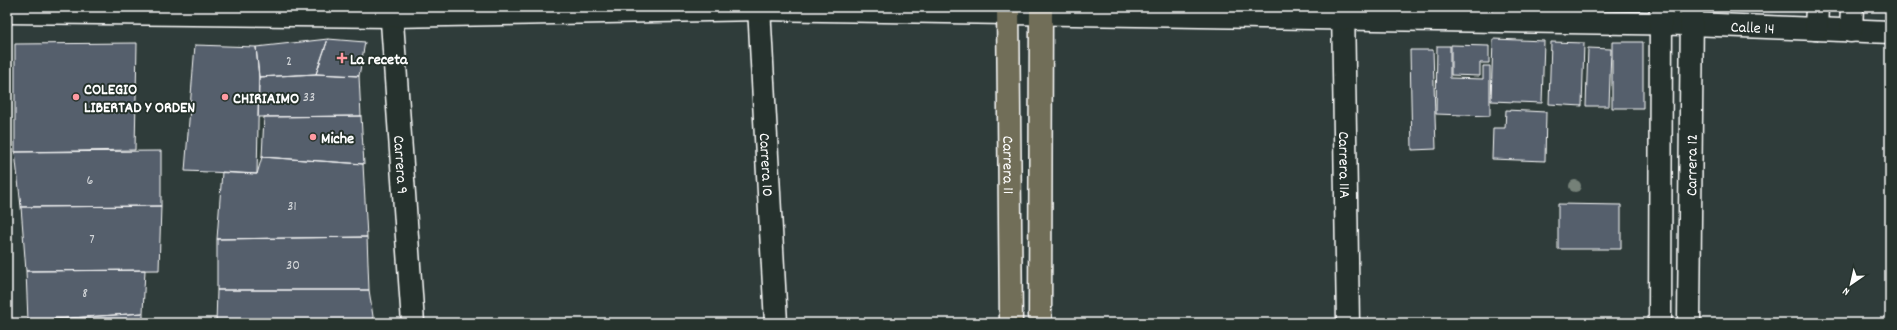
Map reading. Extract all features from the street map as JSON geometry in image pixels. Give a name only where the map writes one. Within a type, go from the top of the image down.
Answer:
[{"type":"main road","name":"Carrera 11","points":[[1008,10],[1011,323]]},
{"type":"main road","name":"Carrera 11","points":[[1040,323],[1041,10]]},
{"type":"street","points":[[1816,29],[1817,7]]},
{"type":"street","points":[[1851,31],[1852,7]]},
{"type":"street","name":"Calle 14","points":[[7,12],[391,12],[760,8],[1692,15],[1816,29],[1890,32]]},
{"type":"street","name":"Carrera 10","points":[[760,8],[776,323]]},
{"type":"street","name":"Carrera 9","points":[[391,12],[413,323]]},
{"type":"street","name":"Carrera 11A","points":[[1344,13],[1348,323]]},
{"type":"street","name":"Carrera 12","points":[[1660,323],[1661,15]]},
{"type":"street","name":"Carrera 12","points":[[1689,323],[1692,15]]},
{"type":"building","name":"La receta","points":[[328,39],[365,42],[359,76],[316,74]]},
{"type":"building","points":[[328,39],[316,74],[259,77],[256,47]]},
{"type":"building","points":[[1493,39],[1544,41],[1542,103],[1491,101]]},
{"type":"building","points":[[1551,42],[1584,43],[1582,106],[1549,104]]},
{"type":"building","points":[[1612,42],[1643,42],[1643,108],[1612,108]]},
{"type":"building","name":"COLEGIO LIBERTAD Y ORDEN","points":[[137,43],[135,150],[15,152],[15,44]]},
{"type":"building","name":"CHIRIAIMO","points":[[195,45],[256,47],[259,77],[257,174],[185,171]]},
{"type":"building","points":[[1451,45],[1489,46],[1489,63],[1480,63],[1480,76],[1451,75]]},
{"type":"building","points":[[1437,46],[1450,46],[1450,78],[1483,79],[1483,66],[1490,66],[1490,116],[1436,114]]},
{"type":"building","points":[[1588,48],[1611,49],[1609,106],[1586,106]]},
{"type":"building","points":[[1410,50],[1433,50],[1436,149],[1412,150]]},
{"type":"building","points":[[316,74],[359,76],[361,116],[258,117],[259,77]]},
{"type":"building","points":[[1506,110],[1546,112],[1545,161],[1492,159],[1493,128],[1505,128]]},
{"type":"building","name":"Miche","points":[[361,116],[364,164],[262,157],[264,117]]},
{"type":"building","points":[[161,151],[161,206],[21,207],[15,152]]},
{"type":"building","points":[[262,157],[363,164],[367,237],[217,239],[222,172],[257,174]]},
{"type":"building","points":[[1558,204],[1621,205],[1621,249],[1558,249]]},
{"type":"building","points":[[161,206],[159,270],[26,271],[21,207]]},
{"type":"building","points":[[367,237],[369,290],[217,290],[217,239]]},
{"type":"building","points":[[145,270],[143,313],[28,321],[26,271]]},
{"type":"building","points":[[217,290],[369,290],[374,323],[216,323]]},
{"type":"building","points":[[143,313],[143,323],[28,323],[28,321]]},
{"type":"place","name":"La receta","points":[[342,58]]},
{"type":"place","name":"COLEGIO LIBERTAD Y ORDEN","points":[[76,97]]},
{"type":"place","name":"CHIRIAIMO","points":[[225,97]]},
{"type":"place","name":"Miche","points":[[313,137]]}]
